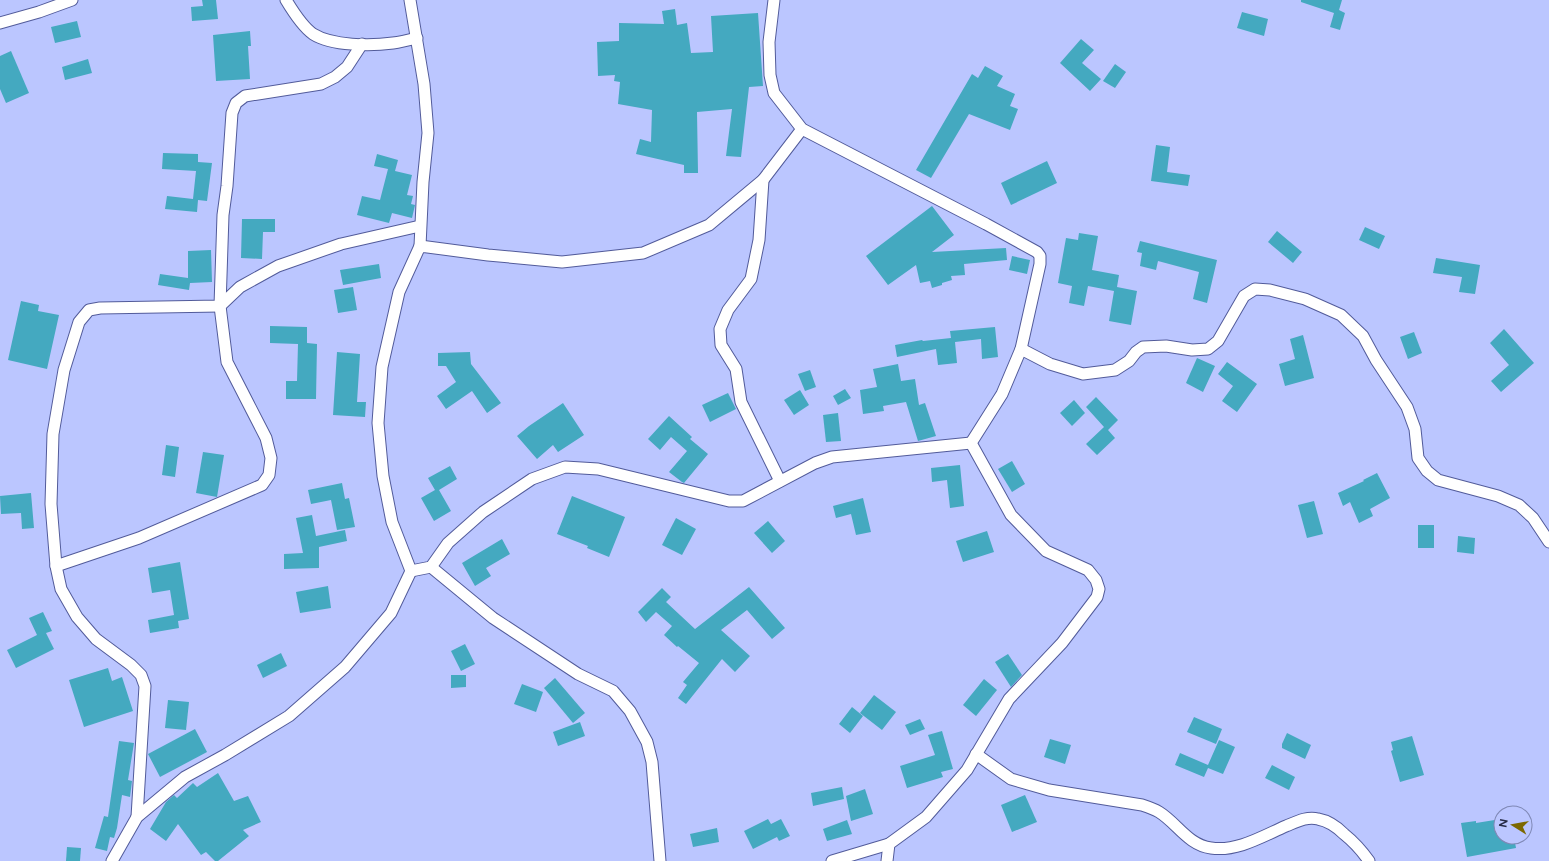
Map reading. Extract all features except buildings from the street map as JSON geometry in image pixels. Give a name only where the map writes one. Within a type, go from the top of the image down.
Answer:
[{"type":"street","points":[[0,23],[39,12],[72,0]]},
{"type":"street","points":[[286,0],[294,13],[313,33],[330,40],[362,44],[392,43],[417,38]]},
{"type":"street","points":[[112,861],[136,817],[184,777],[225,755],[289,716],[345,668],[391,613],[411,571],[392,522],[383,476],[378,423],[382,367],[399,292],[420,246],[423,182],[428,133],[424,84],[410,0]]},
{"type":"street","points":[[774,0],[769,42],[770,75],[774,93],[802,130],[986,224],[1037,252],[1040,256],[1040,264],[1021,349],[1002,394],[971,443]]},
{"type":"street","points":[[56,566],[139,538],[262,485],[269,475],[271,458],[266,438],[227,362],[220,306],[223,215],[227,186],[232,113],[236,103],[245,96],[321,84],[335,78],[347,67],[362,44]]},
{"type":"street","points":[[420,246],[488,255],[562,262],[643,253],[709,225],[763,180],[802,130]]},
{"type":"street","points":[[763,180],[759,240],[751,279],[728,310],[720,329],[721,345],[736,369],[741,402],[780,481]]},
{"type":"street","points":[[136,817],[145,686],[140,675],[131,665],[96,639],[77,617],[62,589],[56,566],[51,504],[53,434],[64,370],[79,322],[89,310],[100,308],[220,306],[240,287],[278,266],[341,244],[420,226]]},
{"type":"street","points":[[1021,349],[1050,364],[1083,374],[1115,370],[1129,361],[1136,352],[1144,347],[1166,346],[1192,350],[1208,349],[1218,341],[1244,296],[1255,289],[1270,290],[1305,299],[1341,315],[1363,336],[1376,360],[1407,408],[1415,429],[1418,458],[1427,471],[1438,480],[1498,496],[1519,505],[1533,518],[1549,542]]},
{"type":"street","points":[[411,571],[431,567],[448,543],[482,512],[532,479],[565,467],[598,469],[729,501],[743,501],[815,463],[832,457],[971,443]]},
{"type":"street","points":[[832,861],[888,844],[926,817],[967,770],[1009,699],[1062,644],[1097,597],[1099,589],[1096,580],[1088,570],[1046,551],[1011,515],[971,443]]},
{"type":"street","points":[[431,567],[493,618],[578,674],[613,691],[630,711],[647,742],[652,762],[660,861]]},
{"type":"street","points":[[976,754],[1011,779],[1049,790],[1142,805],[1151,808],[1160,812],[1192,842],[1210,848],[1229,848],[1249,842],[1302,819],[1318,818],[1331,823],[1342,832],[1369,861]]},
{"type":"street","points":[[888,844],[888,861]]}]
